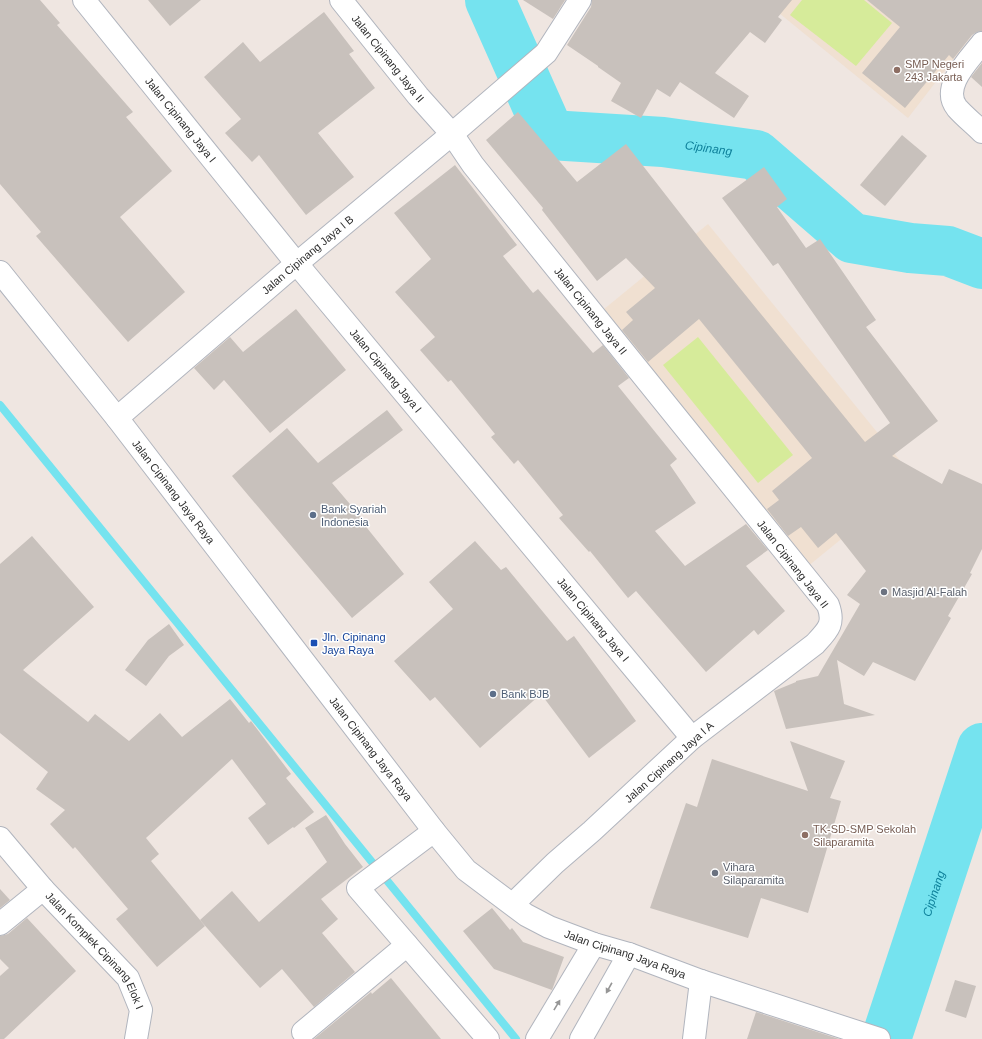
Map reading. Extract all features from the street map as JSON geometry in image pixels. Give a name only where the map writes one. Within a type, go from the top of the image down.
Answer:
[{"type":"street","name":"Jalan Cipinang Jaya I","points":[[84,0],[297,264],[692,738]]},
{"type":"street","name":"Jalan Cipinang Jaya II","points":[[341,0],[418,96],[452,134],[474,165],[828,605],[832,616],[830,625]]},
{"type":"street","name":"Jalan Cipinang Jaya I B","points":[[117,418],[297,264],[500,94],[546,53],[580,0]]},
{"type":"street","points":[[982,43],[956,77],[951,92],[956,106],[982,132]]},
{"type":"street","name":"Jalan Cipinang Jaya Raya","points":[[0,272],[117,418],[434,831],[466,870],[526,914],[549,927],[594,944],[629,954],[701,981],[879,1039]]},
{"type":"street","name":"Jalan Cipinang Jaya I A","points":[[513,904],[555,863],[592,831],[692,738],[815,644],[830,625]]},
{"type":"street","points":[[434,831],[358,888],[488,1039]]},
{"type":"street","name":"Jalan Komplek Cipinang Elok I","points":[[0,838],[43,889],[128,978],[141,1010],[136,1039]]},
{"type":"street","name":"Jalan Komplek Cipinang Elok I","points":[[0,924],[43,889]]},
{"type":"street","points":[[537,1039],[594,944]]},
{"type":"street","points":[[303,1032],[407,945]]},
{"type":"street","points":[[582,1039],[629,954]]},
{"type":"street","points":[[694,1039],[701,981]]},
{"type":"shaded area","name":"SMP Negeri 243 Jakarta","points":[[763,0],[982,0],[982,22],[908,118]]},
{"type":"shaded area","points":[[708,224],[915,479],[807,567],[598,314]]},
{"type":"green space","points":[[802,0],[864,0],[892,23],[856,66],[790,15]]},
{"type":"green space","points":[[698,337],[793,455],[758,483],[663,365]]},
{"type":"building","points":[[0,0],[40,0],[60,23],[57,25],[133,112],[126,117],[172,171],[120,217],[185,292],[128,342],[36,236],[41,232],[0,184]]},
{"type":"building","points":[[148,0],[201,0],[170,26]]},
{"type":"building","points":[[523,0],[565,0],[553,19]]},
{"type":"building","points":[[592,0],[792,0],[778,17],[782,20],[765,43],[750,32],[715,73],[749,96],[734,118],[680,82],[670,97],[657,89],[641,118],[611,101],[621,83],[567,45],[591,7]]},
{"type":"building","points":[[867,0],[982,0],[982,31],[972,35],[953,59],[949,55],[905,108],[862,73],[900,27]]},
{"type":"building","points":[[324,12],[354,51],[349,54],[375,88],[318,133],[354,177],[306,215],[259,155],[252,162],[225,133],[241,119],[204,77],[243,42],[260,62]]},
{"type":"building","points":[[982,63],[982,87],[971,77]]},
{"type":"building","points":[[518,112],[577,182],[626,144],[704,244],[865,442],[890,423],[778,263],[773,266],[722,198],[764,167],[787,199],[777,207],[806,248],[820,239],[876,320],[866,327],[938,421],[892,456],[942,484],[949,469],[982,484],[982,549],[970,573],[972,574],[948,616],[951,618],[915,681],[873,662],[864,676],[837,660],[844,704],[875,715],[786,729],[774,691],[796,681],[818,676],[860,604],[847,595],[866,571],[836,533],[818,548],[801,527],[788,536],[767,509],[779,500],[772,491],[812,458],[699,319],[648,362],[622,330],[633,320],[626,312],[655,288],[626,258],[597,281],[542,210],[543,208],[486,140]]},
{"type":"building","points":[[902,135],[927,156],[885,206],[860,185]]},
{"type":"building","points":[[455,165],[517,245],[503,256],[533,293],[538,289],[593,353],[603,345],[629,378],[618,386],[677,459],[670,465],[696,503],[655,531],[685,566],[746,524],[768,550],[746,566],[785,611],[758,635],[754,630],[706,672],[636,591],[628,598],[590,551],[589,552],[559,518],[563,515],[518,460],[514,464],[491,437],[495,434],[451,380],[448,382],[420,350],[435,337],[395,292],[431,259],[394,213]]},
{"type":"building","points":[[296,309],[346,370],[270,433],[224,380],[214,390],[194,368],[230,337],[243,352]]},
{"type":"building","points":[[387,410],[403,430],[332,483],[361,517],[359,518],[404,574],[352,618],[232,476],[287,428],[318,463]]},
{"type":"building","points":[[32,536],[94,607],[23,670],[88,722],[95,714],[129,741],[160,713],[182,737],[230,699],[249,723],[251,721],[291,774],[286,778],[314,812],[294,828],[293,827],[268,845],[248,818],[266,804],[232,759],[146,838],[159,854],[151,861],[205,926],[157,967],[116,919],[128,909],[75,847],[73,849],[50,824],[65,810],[36,789],[48,772],[0,733],[0,564]]},
{"type":"building","points":[[475,541],[501,570],[506,567],[567,641],[574,636],[636,721],[589,758],[541,694],[480,748],[435,697],[430,701],[394,661],[453,609],[429,582]]},
{"type":"building","points":[[169,624],[184,645],[169,656],[146,686],[125,670],[148,640]]},
{"type":"building","points":[[790,741],[845,761],[830,798],[841,801],[808,913],[761,898],[748,938],[650,908],[686,803],[697,807],[712,759],[808,791]]},
{"type":"building","points":[[326,815],[345,844],[363,867],[321,899],[338,919],[322,933],[355,972],[314,1007],[282,969],[260,988],[200,920],[232,891],[259,922],[327,862],[305,828]]},
{"type":"building","points":[[0,889],[10,900],[0,908]]},
{"type":"building","points":[[492,908],[510,930],[512,928],[523,942],[564,957],[552,990],[494,969],[463,931]]},
{"type":"building","points":[[27,918],[76,971],[4,1039],[0,1039],[0,976],[9,968],[0,959],[0,936],[8,934]]},
{"type":"building","points":[[391,978],[441,1039],[314,1039],[371,992],[372,994]]},
{"type":"building","points":[[955,980],[976,986],[966,1018],[945,1011]]},
{"type":"building","points":[[756,1012],[839,1039],[747,1039]]},
{"type":"waterway","name":"Cipinang","points":[[490,0],[550,135],[663,142],[756,155],[852,238],[910,248],[948,251],[982,264]]},
{"type":"waterway","points":[[0,405],[516,1039]]},
{"type":"waterway","name":"Cipinang","points":[[886,1039],[982,748]]},
{"type":"place","name":"SMP Negeri 243 Jakarta","points":[[897,70]]},
{"type":"place","name":"Bank Syariah Indonesia","points":[[313,515]]},
{"type":"place","name":"Masjid Al-Falah","points":[[884,592]]},
{"type":"place","name":"Jln. Cipinang Jaya Raya","points":[[314,643]]},
{"type":"place","name":"Bank BJB","points":[[493,694]]},
{"type":"place","name":"TK-SD-SMP Sekolah Silaparamita","points":[[805,835]]},
{"type":"place","name":"Vihara Silaparamita","points":[[715,873]]}]
